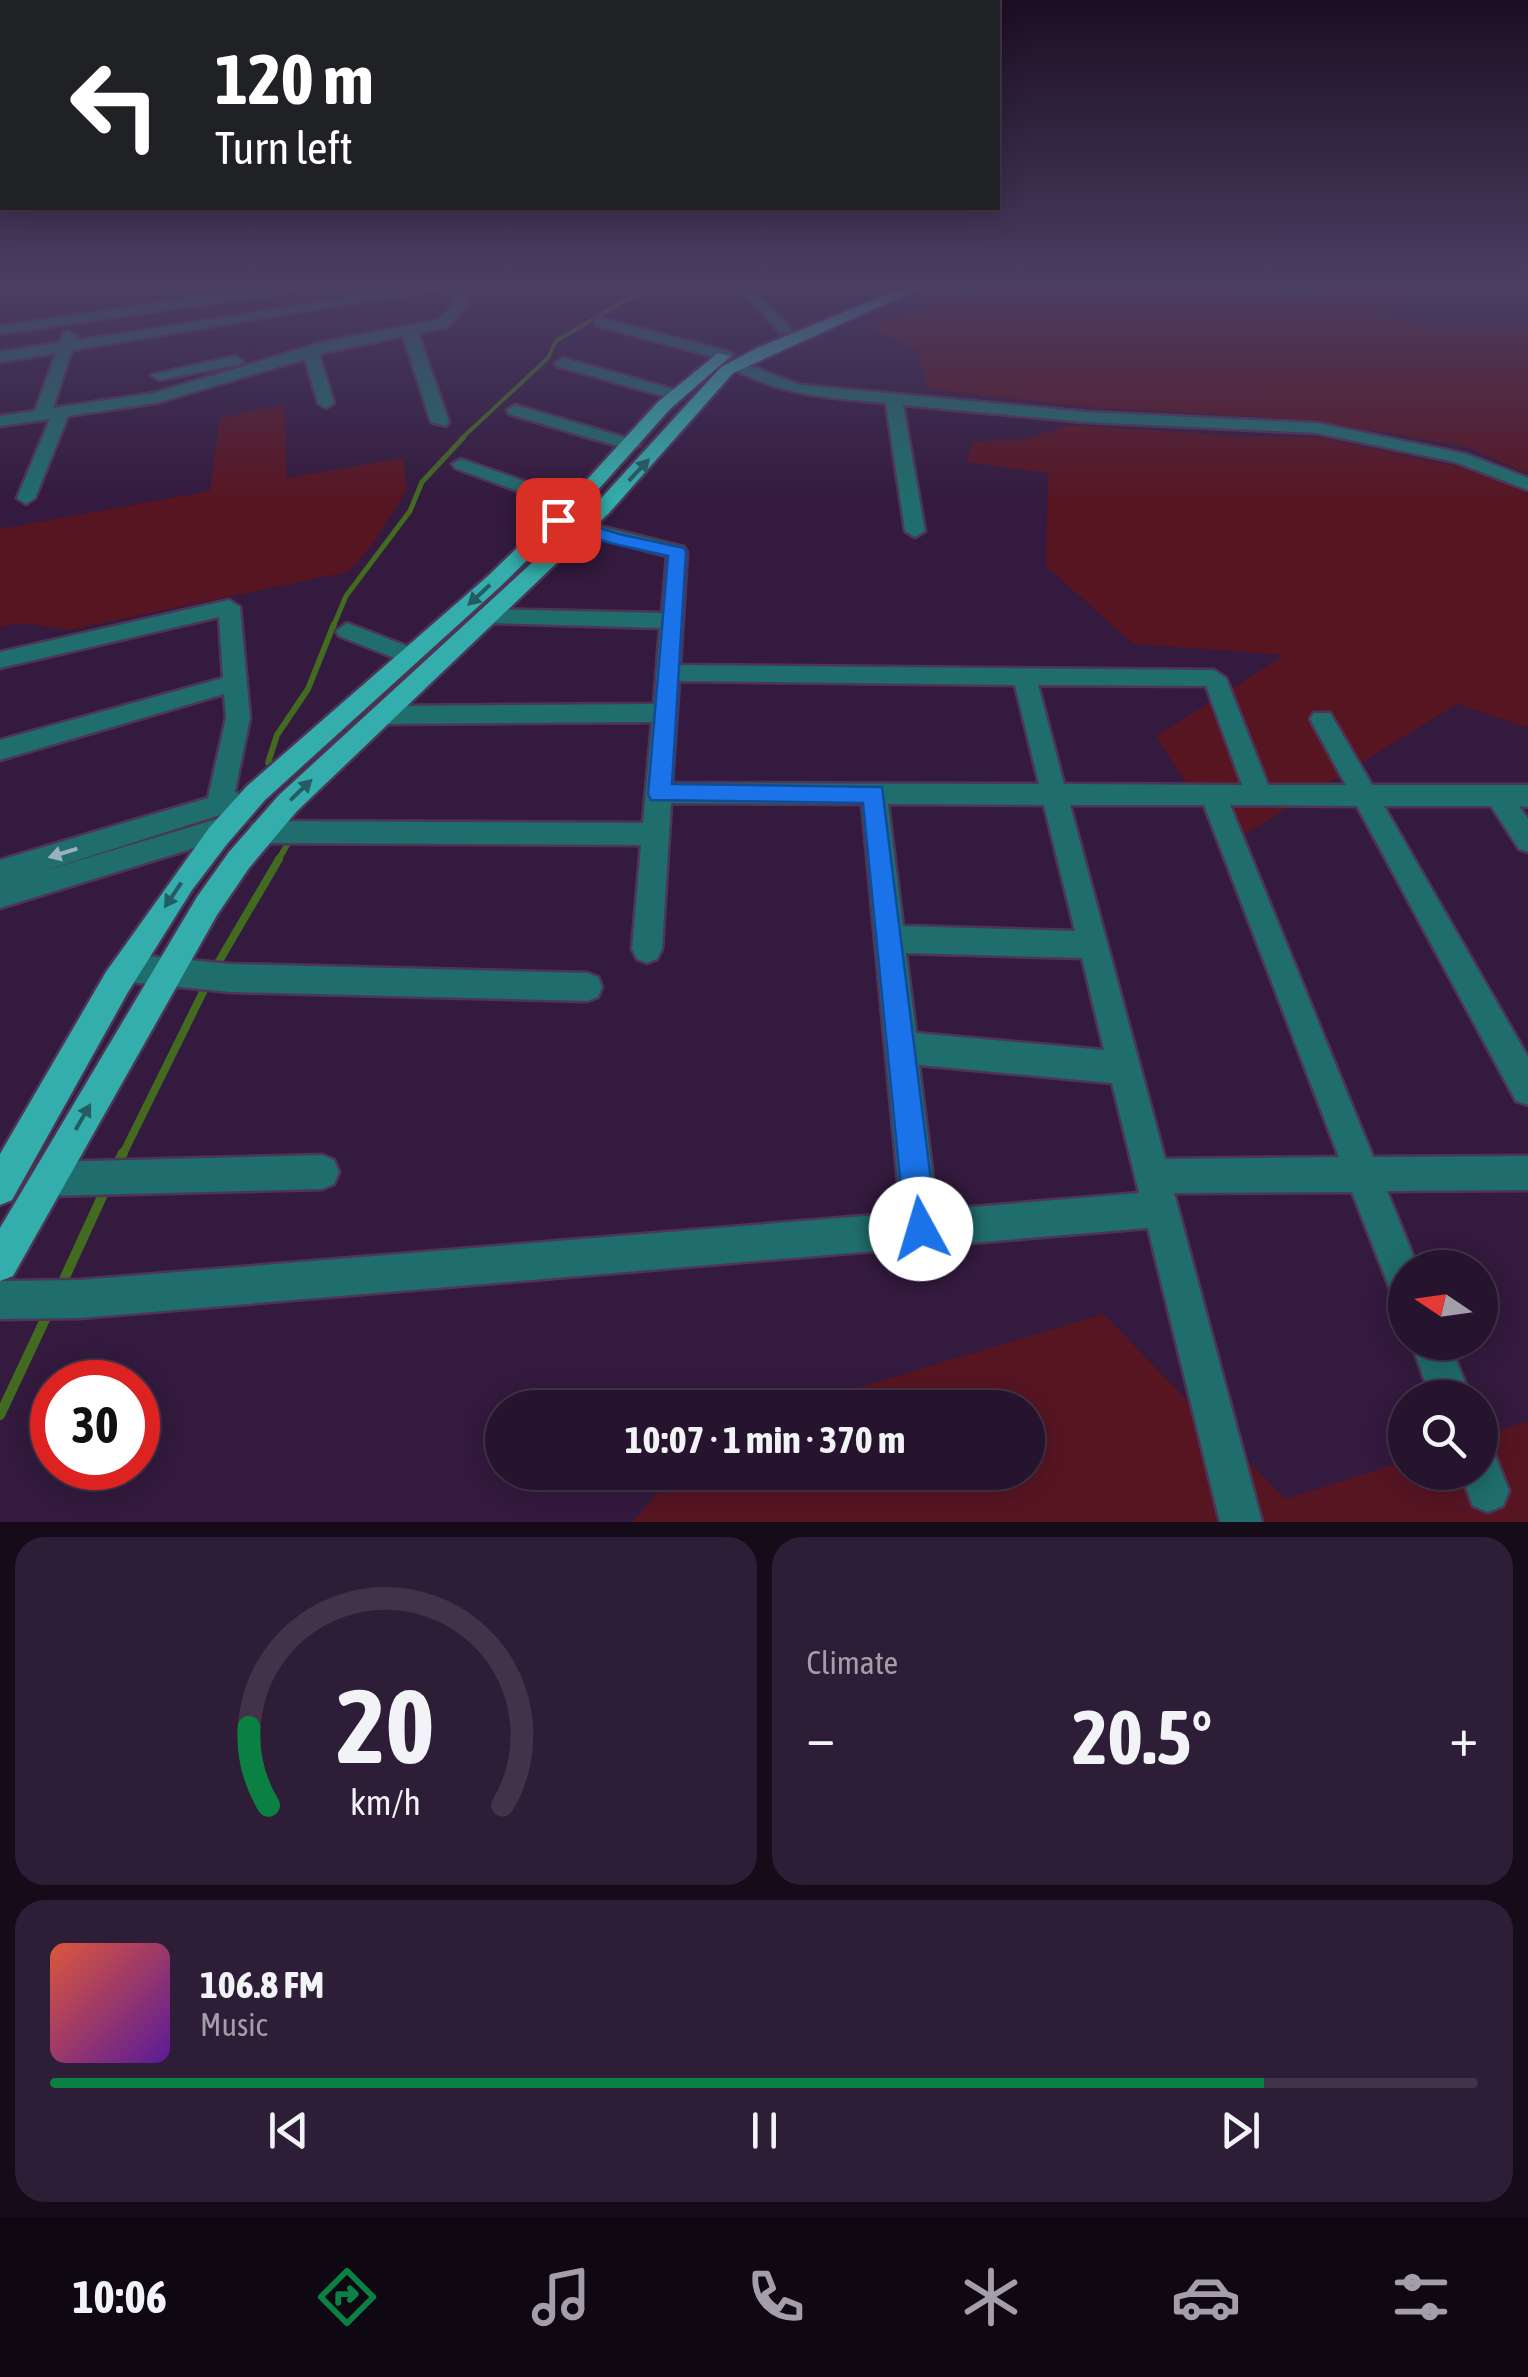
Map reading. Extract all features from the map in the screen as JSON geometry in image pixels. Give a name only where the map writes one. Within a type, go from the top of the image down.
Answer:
[{"type":"main road","points":[[0,1263],[48,1179],[178,973],[224,880],[261,832],[318,774],[490,616],[677,395],[731,359]]},
{"type":"main road","points":[[256,793],[571,518],[731,359]]},
{"type":"main road","points":[[3,1178],[221,817]]},
{"type":"street","points":[[26,498],[52,415],[62,359]]},
{"type":"street","points":[[156,398],[160,359]]},
{"type":"street","points":[[0,421],[156,398],[290,359]]},
{"type":"street","points":[[313,359],[326,404]]},
{"type":"street","points":[[419,359],[440,422]]},
{"type":"street","points":[[731,359],[766,381],[788,388],[1086,417],[1317,428],[1460,458],[1528,484]]},
{"type":"street","points":[[564,364],[677,395]]},
{"type":"street","points":[[894,399],[914,532]]},
{"type":"street","points":[[515,410],[631,445]]},
{"type":"street","points":[[461,464],[616,539],[677,552],[648,949]]},
{"type":"street","points":[[0,660],[230,606],[238,718],[221,817]]},
{"type":"street","points":[[490,616],[672,622]]},
{"type":"street","points":[[347,631],[412,657]]},
{"type":"street","points":[[668,673],[1214,678],[1259,795]]},
{"type":"street","points":[[1024,676],[1241,1522]]},
{"type":"street","points":[[0,750],[234,683]]},
{"type":"street","points":[[385,715],[665,713]]},
{"type":"street","points":[[1322,720],[1528,1089]]},
{"type":"street","points":[[0,896],[221,817],[256,793]]},
{"type":"street","points":[[659,794],[1528,796]]},
{"type":"street","points":[[874,794],[921,1229]]},
{"type":"street","points":[[1213,795],[1393,1250]]},
{"type":"street","points":[[1498,796],[1528,841]]},
{"type":"street","points":[[0,872],[221,817]]},
{"type":"street","points":[[261,832],[656,834]]},
{"type":"street","points":[[890,939],[1093,945]]},
{"type":"street","points":[[128,968],[232,978],[587,987]]},
{"type":"street","points":[[902,1048],[1125,1068]]},
{"type":"street","points":[[48,1179],[322,1172]]},
{"type":"street","points":[[16,1301],[921,1229],[1157,1193],[1363,1175],[1528,1173]]},
{"type":"shaded area","points":[[920,359],[1528,359],[1528,474],[1467,447],[1312,420],[1088,407],[928,389]]},
{"type":"shaded area","points":[[284,405],[287,478],[403,458],[407,490],[369,549],[348,572],[68,630],[22,623],[0,627],[0,529],[210,491],[220,418]]},
{"type":"shaded area","points":[[1069,425],[1318,437],[1464,468],[1510,483],[1528,495],[1528,728],[1457,704],[1226,846],[1156,736],[1285,655],[1133,644],[1046,566],[1048,473],[966,462],[973,442],[1027,439]]},
{"type":"shaded area","points":[[1103,1314],[1285,1499],[1388,1466],[1388,1490],[1498,1490],[1498,1430],[1528,1421],[1528,1522],[632,1522],[661,1490],[1045,1490],[1045,1390],[850,1390]]},
{"type":"waterway","points":[[461,439],[547,359]]},
{"type":"waterway","points":[[333,627],[346,596],[410,511],[422,482],[464,437]]},
{"type":"waterway","points":[[268,763],[277,735],[308,689],[334,624]]},
{"type":"waterway","points":[[277,862],[290,840]]},
{"type":"waterway","points":[[215,968],[279,859]]},
{"type":"waterway","points":[[122,1156],[207,984]]},
{"type":"waterway","points":[[117,1165],[123,1153]]},
{"type":"waterway","points":[[60,1288],[105,1190]]},
{"type":"waterway","points":[[0,1415],[48,1313]]},
{"type":"route","points":[[558,520],[616,539],[677,552],[659,794],[874,794],[921,1229]]}]
